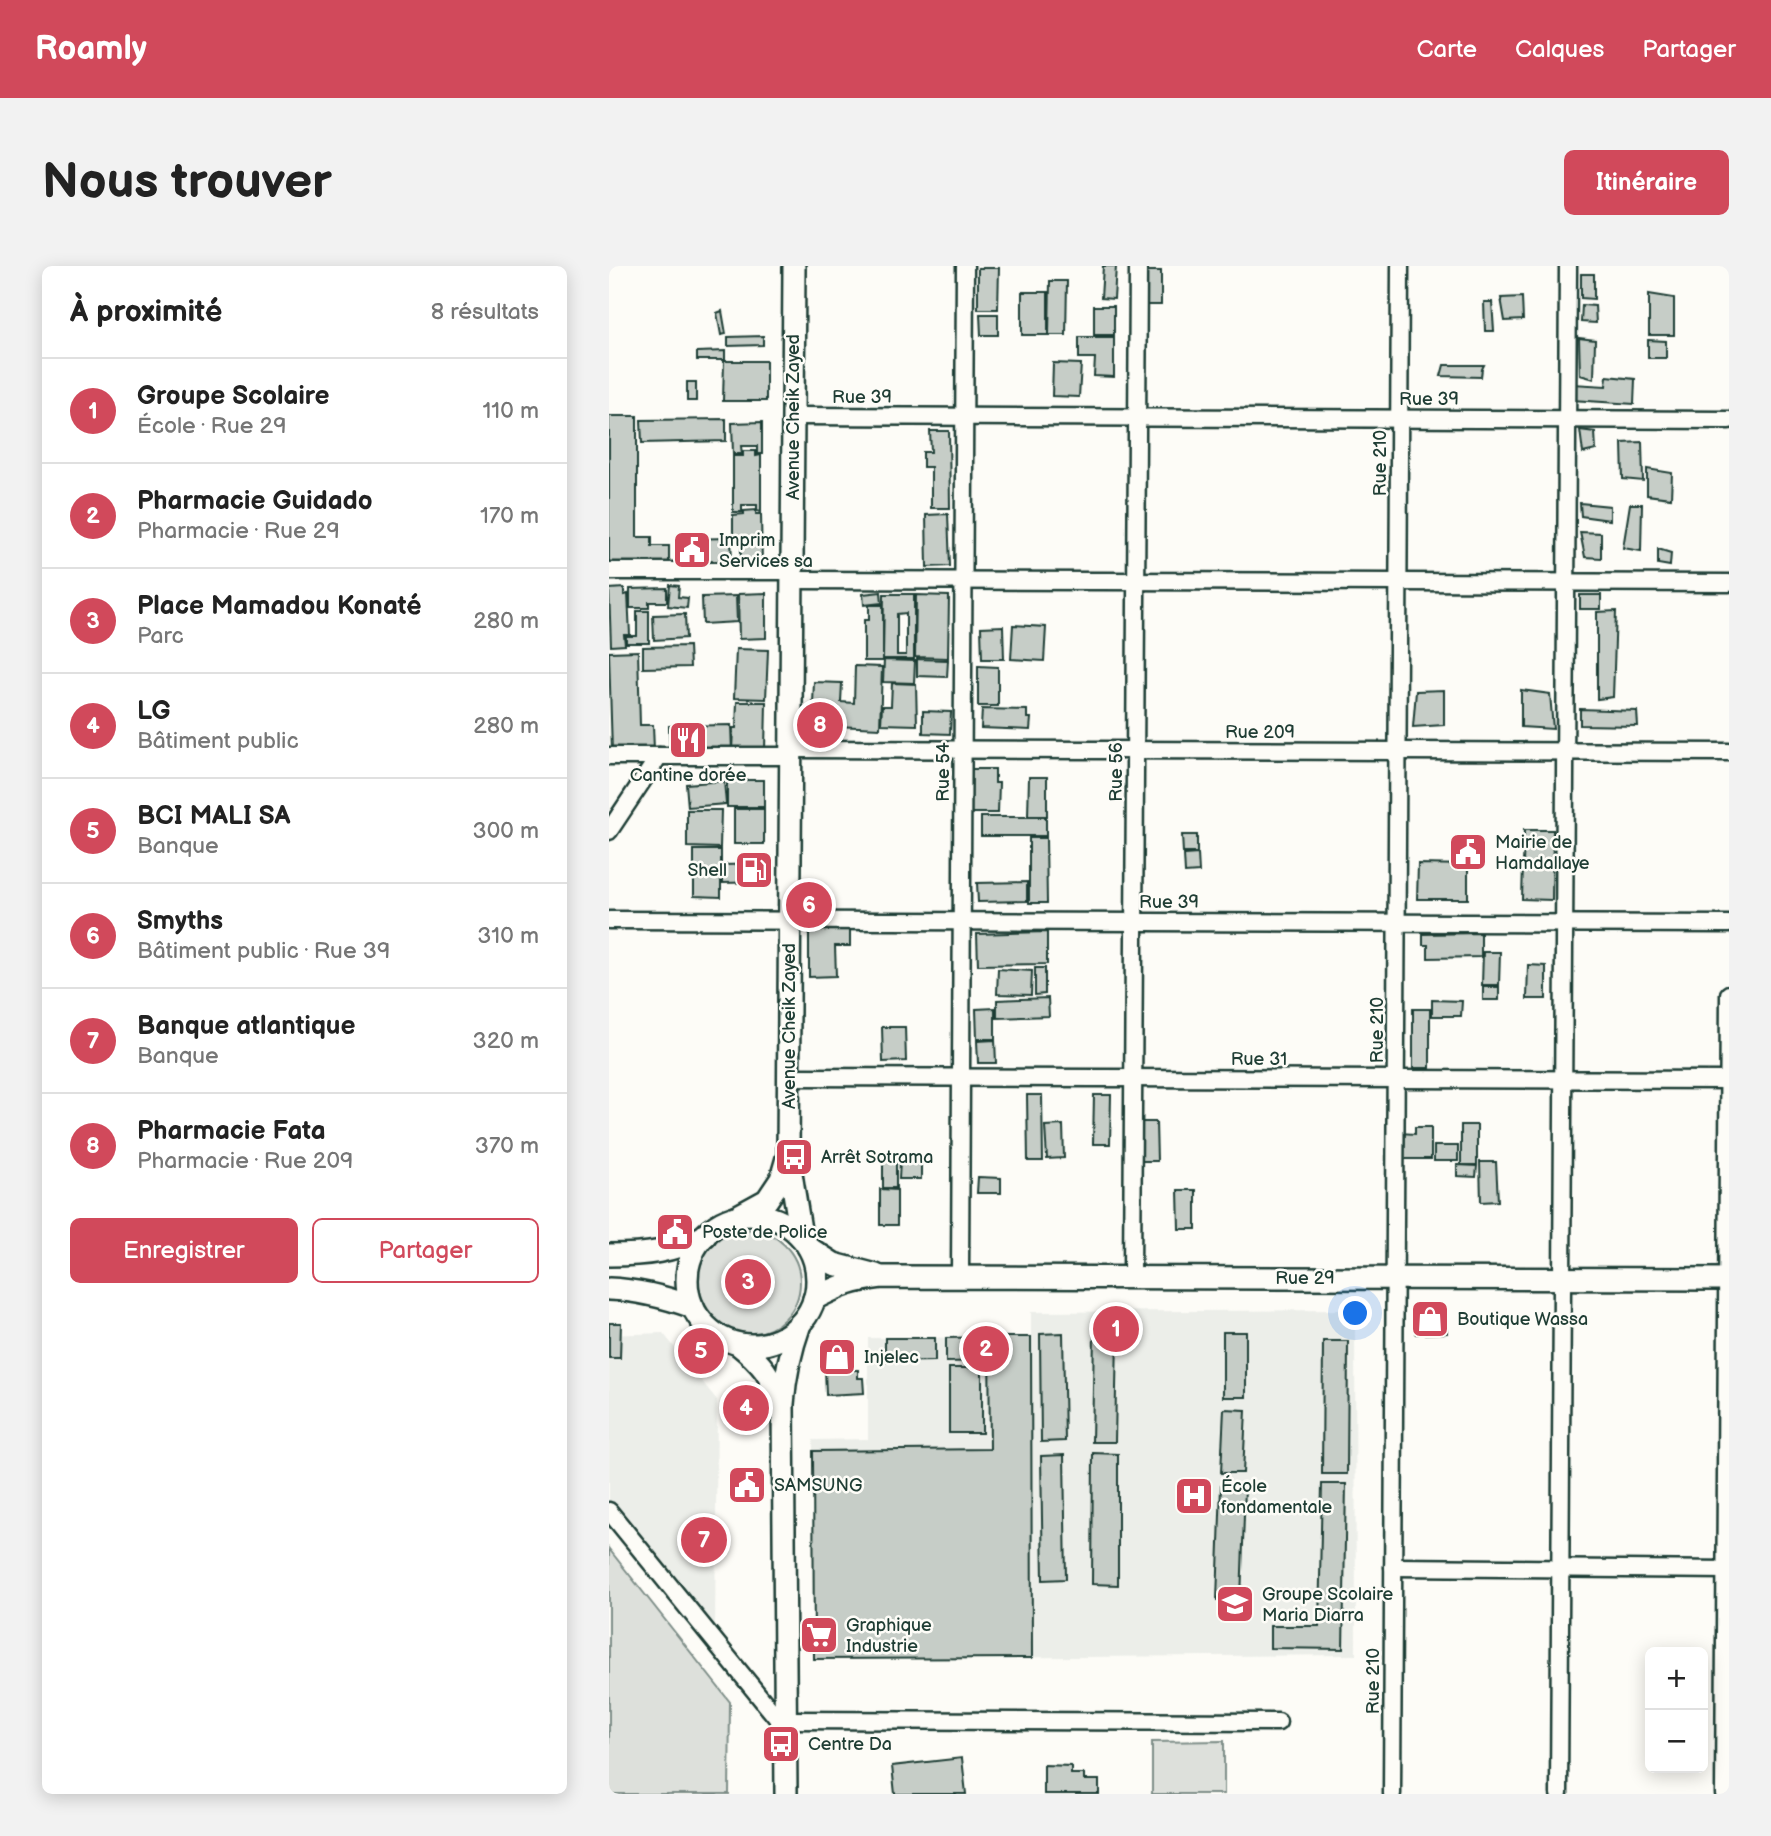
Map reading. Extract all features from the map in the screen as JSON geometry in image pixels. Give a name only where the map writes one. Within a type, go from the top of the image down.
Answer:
[{"type":"main road","name":"Avenue Cheik Zayed","points":[[736,1217],[767,1200],[781,1179],[789,1155],[794,266]]},
{"type":"main road","points":[[739,1344],[761,1345],[782,1338],[800,1324],[814,1299],[817,1273],[805,1242],[789,1155]]},
{"type":"main road","points":[[783,1404],[770,1375],[754,1357],[739,1344],[711,1331],[693,1307],[688,1289],[688,1269],[694,1251],[705,1236],[719,1224],[736,1217],[771,1217],[787,1225],[805,1242]]},
{"type":"main road","points":[[609,1255],[659,1252],[681,1247],[705,1236]]},
{"type":"main road","name":"Rue 29","points":[[805,1242],[834,1264],[882,1277]]},
{"type":"main road","name":"Rue 29","points":[[814,1299],[859,1280],[882,1277],[1728,1279]]},
{"type":"main road","points":[[609,1289],[660,1296],[693,1307]]},
{"type":"main road","points":[[786,1794],[783,1404],[790,1350],[800,1324]]},
{"type":"street","name":"Rue 54","points":[[960,1277],[965,266]]},
{"type":"street","name":"Rue 56","points":[[1132,1278],[1138,266]]},
{"type":"street","name":"Rue 210","points":[[1392,1794],[1401,266]]},
{"type":"street","points":[[1559,1794],[1568,266]]},
{"type":"street","name":"Rue 39","points":[[793,416],[1729,420]]},
{"type":"street","points":[[609,571],[964,581],[1729,583]]},
{"type":"street","name":"Rue 209","points":[[609,756],[963,750],[1729,752]]},
{"type":"street","points":[[609,831],[660,756]]},
{"type":"street","name":"Rue 39","points":[[609,920],[1729,924]]},
{"type":"street","points":[[1724,1794],[1729,995]]},
{"type":"street","name":"Rue 31","points":[[789,1077],[1729,1080]]},
{"type":"street","points":[[609,1511],[786,1724],[1278,1723]]},
{"type":"street","points":[[1393,1567],[1727,1570]]},
{"type":"shaded area","points":[[748,1230],[768,1234],[785,1245],[796,1262],[800,1282],[796,1302],[785,1319],[768,1330],[748,1334],[728,1330],[711,1319],[700,1302],[696,1282],[700,1262],[711,1245],[728,1234]]},
{"type":"shaded area","name":"École fondamentale","points":[[1355,1310],[1356,1655],[814,1659],[813,1440],[868,1439],[868,1338],[1031,1337],[1031,1312]]},
{"type":"shaded area","points":[[663,1333],[717,1400],[715,1637],[609,1502],[609,1335]]},
{"type":"shaded area","points":[[609,1549],[730,1702],[729,1794],[609,1794]]},
{"type":"shaded area","points":[[1224,1741],[1224,1794],[1152,1794],[1152,1742]]},
{"type":"building","points":[[1103,266],[1116,266],[1114,299],[1101,298]]},
{"type":"building","points":[[978,268],[999,268],[998,309],[978,309]]},
{"type":"building","points":[[1145,271],[1161,271],[1161,305],[1144,305]]},
{"type":"building","points":[[1581,274],[1594,274],[1594,299],[1581,298]]},
{"type":"building","points":[[1050,281],[1067,281],[1066,335],[1049,335]]},
{"type":"building","points":[[1022,292],[1048,292],[1048,335],[1022,335]]},
{"type":"building","points":[[1649,294],[1674,298],[1674,335],[1649,335]]},
{"type":"building","points":[[1522,297],[1523,320],[1505,321],[1501,298]]},
{"type":"building","points":[[1484,302],[1492,302],[1494,331],[1485,331]]},
{"type":"building","points":[[1582,305],[1595,306],[1596,323],[1581,322]]},
{"type":"building","points":[[1094,306],[1114,306],[1114,335],[1094,335]]},
{"type":"building","points":[[722,311],[726,334],[721,335],[717,313]]},
{"type":"building","points":[[980,314],[998,314],[998,335],[981,335]]},
{"type":"building","points":[[763,336],[763,345],[728,346],[728,337]]},
{"type":"building","points":[[1079,337],[1114,337],[1114,377],[1094,376],[1095,358],[1079,358]]},
{"type":"building","points":[[1579,338],[1595,340],[1594,379],[1580,375]]},
{"type":"building","points":[[1648,340],[1666,341],[1666,358],[1648,358]]},
{"type":"building","points":[[725,351],[725,360],[697,360],[697,352]]},
{"type":"building","points":[[724,361],[766,361],[766,401],[723,401]]},
{"type":"building","points":[[1053,363],[1081,364],[1079,397],[1052,396]]},
{"type":"building","points":[[1444,365],[1484,365],[1481,377],[1441,376]]},
{"type":"building","points":[[1607,376],[1635,379],[1634,404],[1572,400],[1573,384],[1606,386]]},
{"type":"building","points":[[687,382],[696,382],[696,401],[687,401]]},
{"type":"building","points":[[609,416],[637,416],[637,537],[652,537],[652,546],[669,546],[669,568],[609,568]]},
{"type":"building","points":[[726,419],[726,441],[642,443],[641,420]]},
{"type":"building","points":[[762,422],[762,454],[757,454],[757,446],[741,446],[742,454],[733,454],[732,423]]},
{"type":"building","points":[[1580,430],[1595,432],[1596,450],[1583,453]]},
{"type":"building","points":[[930,431],[949,431],[950,508],[931,508],[931,467],[923,467],[923,452],[931,452]]},
{"type":"building","points":[[1642,442],[1643,481],[1623,479],[1622,443]]},
{"type":"building","points":[[743,451],[756,451],[756,456],[761,455],[761,512],[757,511],[757,505],[742,505],[742,512],[733,512],[733,456],[743,456]]},
{"type":"building","points":[[1647,469],[1672,473],[1671,498],[1647,495]]},
{"type":"building","points":[[1580,503],[1610,506],[1610,520],[1581,516]]},
{"type":"building","points":[[1630,504],[1642,504],[1641,551],[1623,548]]},
{"type":"building","points":[[756,510],[756,514],[761,514],[762,564],[741,565],[741,541],[733,542],[733,515]]},
{"type":"building","points":[[948,514],[950,566],[927,567],[926,515]]},
{"type":"building","points":[[1580,532],[1601,533],[1601,558],[1585,557]]},
{"type":"building","points":[[731,538],[732,561],[680,562],[680,539]]},
{"type":"building","points":[[1658,549],[1671,553],[1670,566],[1658,564]]},
{"type":"building","points":[[670,585],[679,586],[678,597],[688,598],[687,608],[668,606]]},
{"type":"building","points":[[624,588],[624,595],[628,594],[630,635],[624,635],[625,645],[611,646],[609,589]]},
{"type":"building","points":[[667,588],[667,602],[649,602],[649,608],[630,608],[630,589]]},
{"type":"building","points":[[881,592],[882,603],[864,605],[863,594]]},
{"type":"building","points":[[766,593],[766,638],[739,639],[738,594]]},
{"type":"building","points":[[884,594],[914,594],[914,659],[883,659]],"holes":[[[906,613],[906,655],[897,655],[897,614]]]},
{"type":"building","points":[[916,595],[949,596],[948,658],[915,657]]},
{"type":"building","points":[[1580,595],[1601,595],[1601,609],[1580,609]]},
{"type":"building","points":[[736,596],[737,622],[703,624],[702,597]]},
{"type":"building","points":[[869,605],[883,605],[883,661],[864,661],[864,620],[869,620]]},
{"type":"building","points":[[637,611],[649,611],[649,643],[626,643],[626,636],[637,636]]},
{"type":"building","points":[[1616,611],[1613,697],[1597,699],[1597,612]]},
{"type":"building","points":[[685,614],[686,638],[654,640],[653,615]]},
{"type":"building","points":[[1013,625],[1046,627],[1044,661],[1011,659]]},
{"type":"building","points":[[1003,626],[1004,659],[982,659],[981,627]]},
{"type":"building","points":[[689,646],[690,667],[643,668],[643,647]]},
{"type":"building","points":[[736,649],[768,650],[766,699],[734,698]]},
{"type":"building","points":[[638,651],[640,725],[653,725],[654,750],[612,751],[609,652]]},
{"type":"building","points":[[917,659],[948,660],[947,677],[917,676]]},
{"type":"building","points":[[884,660],[915,661],[914,683],[883,682]]},
{"type":"building","points":[[855,666],[882,667],[880,728],[812,725],[814,682],[842,683],[841,702],[854,703]]},
{"type":"building","points":[[978,666],[998,667],[998,706],[978,706]]},
{"type":"building","points":[[892,683],[916,684],[917,725],[881,724],[882,706],[891,706]]},
{"type":"building","points":[[1444,690],[1444,725],[1413,727],[1416,691]]},
{"type":"building","points":[[1521,690],[1550,694],[1553,729],[1521,727]]},
{"type":"building","points":[[737,702],[766,702],[765,751],[732,751]]},
{"type":"building","points":[[982,709],[1027,710],[1027,718],[1031,718],[1030,730],[981,728]]},
{"type":"building","points":[[1580,709],[1637,711],[1638,726],[1580,725]]},
{"type":"building","points":[[923,711],[951,712],[950,734],[923,733]]},
{"type":"building","points":[[731,725],[732,752],[670,754],[669,726]]},
{"type":"building","points":[[971,769],[995,769],[995,783],[999,783],[998,813],[971,813]]},
{"type":"building","points":[[1029,777],[1047,777],[1047,816],[1028,816]]},
{"type":"building","points":[[727,780],[764,780],[764,807],[727,807]]},
{"type":"building","points":[[724,781],[726,804],[688,807],[686,784]]},
{"type":"building","points":[[734,809],[764,809],[764,844],[734,844]]},
{"type":"building","points":[[687,810],[721,810],[720,848],[687,847]]},
{"type":"building","points":[[981,817],[1046,817],[1046,836],[981,836]]},
{"type":"building","points":[[1524,830],[1553,830],[1552,900],[1522,899]]},
{"type":"building","points":[[1182,835],[1197,835],[1197,853],[1183,853]]},
{"type":"building","points":[[1029,838],[1046,838],[1047,903],[1029,903]]},
{"type":"building","points":[[694,850],[721,850],[721,897],[694,896]]},
{"type":"building","points":[[1198,854],[1199,872],[1185,873],[1184,855]]},
{"type":"building","points":[[765,864],[765,882],[723,883],[723,865]]},
{"type":"building","points":[[1418,864],[1468,865],[1468,899],[1417,899]]},
{"type":"building","points":[[1027,882],[1027,901],[978,902],[977,883]]},
{"type":"building","points":[[850,928],[850,946],[835,946],[836,976],[809,977],[809,929]]},
{"type":"building","points":[[1047,932],[1047,964],[978,965],[977,934]]},
{"type":"building","points":[[1481,933],[1481,957],[1428,958],[1428,945],[1423,945],[1423,934]]},
{"type":"building","points":[[1483,952],[1500,952],[1499,985],[1482,985]]},
{"type":"building","points":[[1528,965],[1546,966],[1546,999],[1527,999]]},
{"type":"building","points":[[1035,968],[1045,968],[1045,994],[1035,995]]},
{"type":"building","points":[[998,969],[1032,971],[1031,995],[997,994]]},
{"type":"building","points":[[1483,987],[1499,987],[1499,1000],[1483,1000]]},
{"type":"building","points":[[1048,998],[1049,1016],[997,1018],[997,1000]]},
{"type":"building","points":[[1432,1000],[1462,1001],[1461,1016],[1432,1016]]},
{"type":"building","points":[[995,1008],[995,1039],[977,1039],[976,1009]]},
{"type":"building","points":[[1413,1009],[1430,1009],[1430,1068],[1413,1068]]},
{"type":"building","points":[[882,1027],[905,1027],[906,1061],[883,1062]]},
{"type":"building","points":[[995,1040],[996,1063],[978,1063],[977,1041]]},
{"type":"building","points":[[1027,1095],[1042,1095],[1043,1161],[1028,1161]]},
{"type":"building","points":[[1094,1095],[1111,1095],[1110,1144],[1093,1144]]},
{"type":"building","points":[[1140,1122],[1156,1122],[1157,1161],[1140,1161]]},
{"type":"building","points":[[1063,1125],[1064,1158],[1047,1159],[1045,1126]]},
{"type":"building","points":[[1461,1125],[1477,1125],[1477,1165],[1461,1165]]},
{"type":"building","points":[[1415,1127],[1431,1127],[1431,1159],[1399,1159],[1400,1133],[1415,1134]]},
{"type":"building","points":[[1434,1146],[1458,1146],[1458,1161],[1434,1161]]},
{"type":"building","points":[[900,1160],[921,1161],[921,1179],[899,1179]]},
{"type":"building","points":[[883,1161],[896,1161],[896,1188],[883,1188]]},
{"type":"building","points":[[1480,1162],[1496,1162],[1498,1201],[1481,1202]]},
{"type":"building","points":[[1457,1165],[1477,1166],[1476,1177],[1457,1176]]},
{"type":"building","points":[[978,1177],[1001,1178],[1001,1193],[977,1193]]},
{"type":"building","points":[[880,1189],[897,1190],[897,1225],[880,1225]]},
{"type":"building","points":[[1178,1190],[1196,1190],[1196,1229],[1179,1229]]},
{"type":"building","points":[[1446,1316],[1447,1333],[1416,1334],[1416,1317]]},
{"type":"building","points":[[609,1323],[621,1323],[620,1358],[609,1358]]},
{"type":"building","points":[[1223,1332],[1246,1332],[1246,1397],[1223,1397]]},
{"type":"building","points":[[1063,1333],[1065,1441],[1041,1442],[1040,1334]]},
{"type":"building","points":[[1094,1334],[1117,1335],[1115,1442],[1092,1442]]},
{"type":"building","points":[[989,1337],[989,1361],[946,1362],[946,1338]]},
{"type":"building","points":[[989,1337],[1031,1337],[1032,1658],[814,1659],[813,1451],[990,1449]]},
{"type":"building","points":[[885,1338],[935,1338],[935,1361],[885,1362]]},
{"type":"building","points":[[1323,1341],[1348,1341],[1347,1474],[1322,1474]]},
{"type":"building","name":"Injelec","points":[[849,1342],[850,1370],[858,1370],[858,1378],[863,1378],[864,1393],[826,1395],[824,1343]]},
{"type":"building","points":[[949,1368],[982,1368],[982,1433],[949,1433]]},
{"type":"building","points":[[1224,1409],[1246,1410],[1243,1473],[1221,1473]]},
{"type":"building","points":[[1093,1453],[1118,1454],[1118,1585],[1092,1584]]},
{"type":"building","points":[[1064,1455],[1066,1579],[1043,1580],[1041,1456]]},
{"type":"building","points":[[1322,1484],[1346,1484],[1343,1649],[1270,1648],[1270,1626],[1319,1626]]},
{"type":"building","points":[[1221,1486],[1245,1487],[1241,1600],[1217,1600]]},
{"type":"building","points":[[962,1758],[966,1794],[895,1794],[892,1766]]},
{"type":"building","points":[[1044,1765],[1071,1766],[1071,1774],[1084,1774],[1084,1780],[1099,1780],[1099,1794],[1044,1794]]},
{"type":"place","name":"Imprim Services sa","points":[[692,550]]},
{"type":"place","name":"Pharmacie Fata","points":[[820,725]]},
{"type":"place","name":"Cantine dorée","points":[[688,740]]},
{"type":"place","name":"Mairie de Hamdallaye","points":[[1468,852]]},
{"type":"place","name":"Shell","points":[[754,870]]},
{"type":"place","name":"Smyths","points":[[809,905]]},
{"type":"place","name":"Arrêt Sotrama","points":[[794,1157]]},
{"type":"place","name":"Poste de Police","points":[[675,1232]]},
{"type":"place","name":"Place Mamadou Konaté","points":[[748,1282]]},
{"type":"place","name":"Boutique Wassa","points":[[1430,1319]]},
{"type":"place","name":"Groupe Scolaire","points":[[1116,1329]]},
{"type":"place","name":"Pharmacie Guidado","points":[[986,1349]]},
{"type":"place","name":"BCI MALI SA","points":[[701,1351]]},
{"type":"place","name":"Injelec","points":[[837,1357]]},
{"type":"place","name":"LG","points":[[746,1408]]},
{"type":"place","name":"SAMSUNG","points":[[747,1485]]},
{"type":"place","name":"École fondamentale","points":[[1194,1496]]},
{"type":"place","name":"Banque atlantique","points":[[704,1540]]},
{"type":"place","name":"Groupe Scolaire Maria Diarra","points":[[1235,1604]]},
{"type":"place","name":"Graphique Industrie","points":[[819,1635]]},
{"type":"place","name":"Centre Da","points":[[781,1744]]}]
